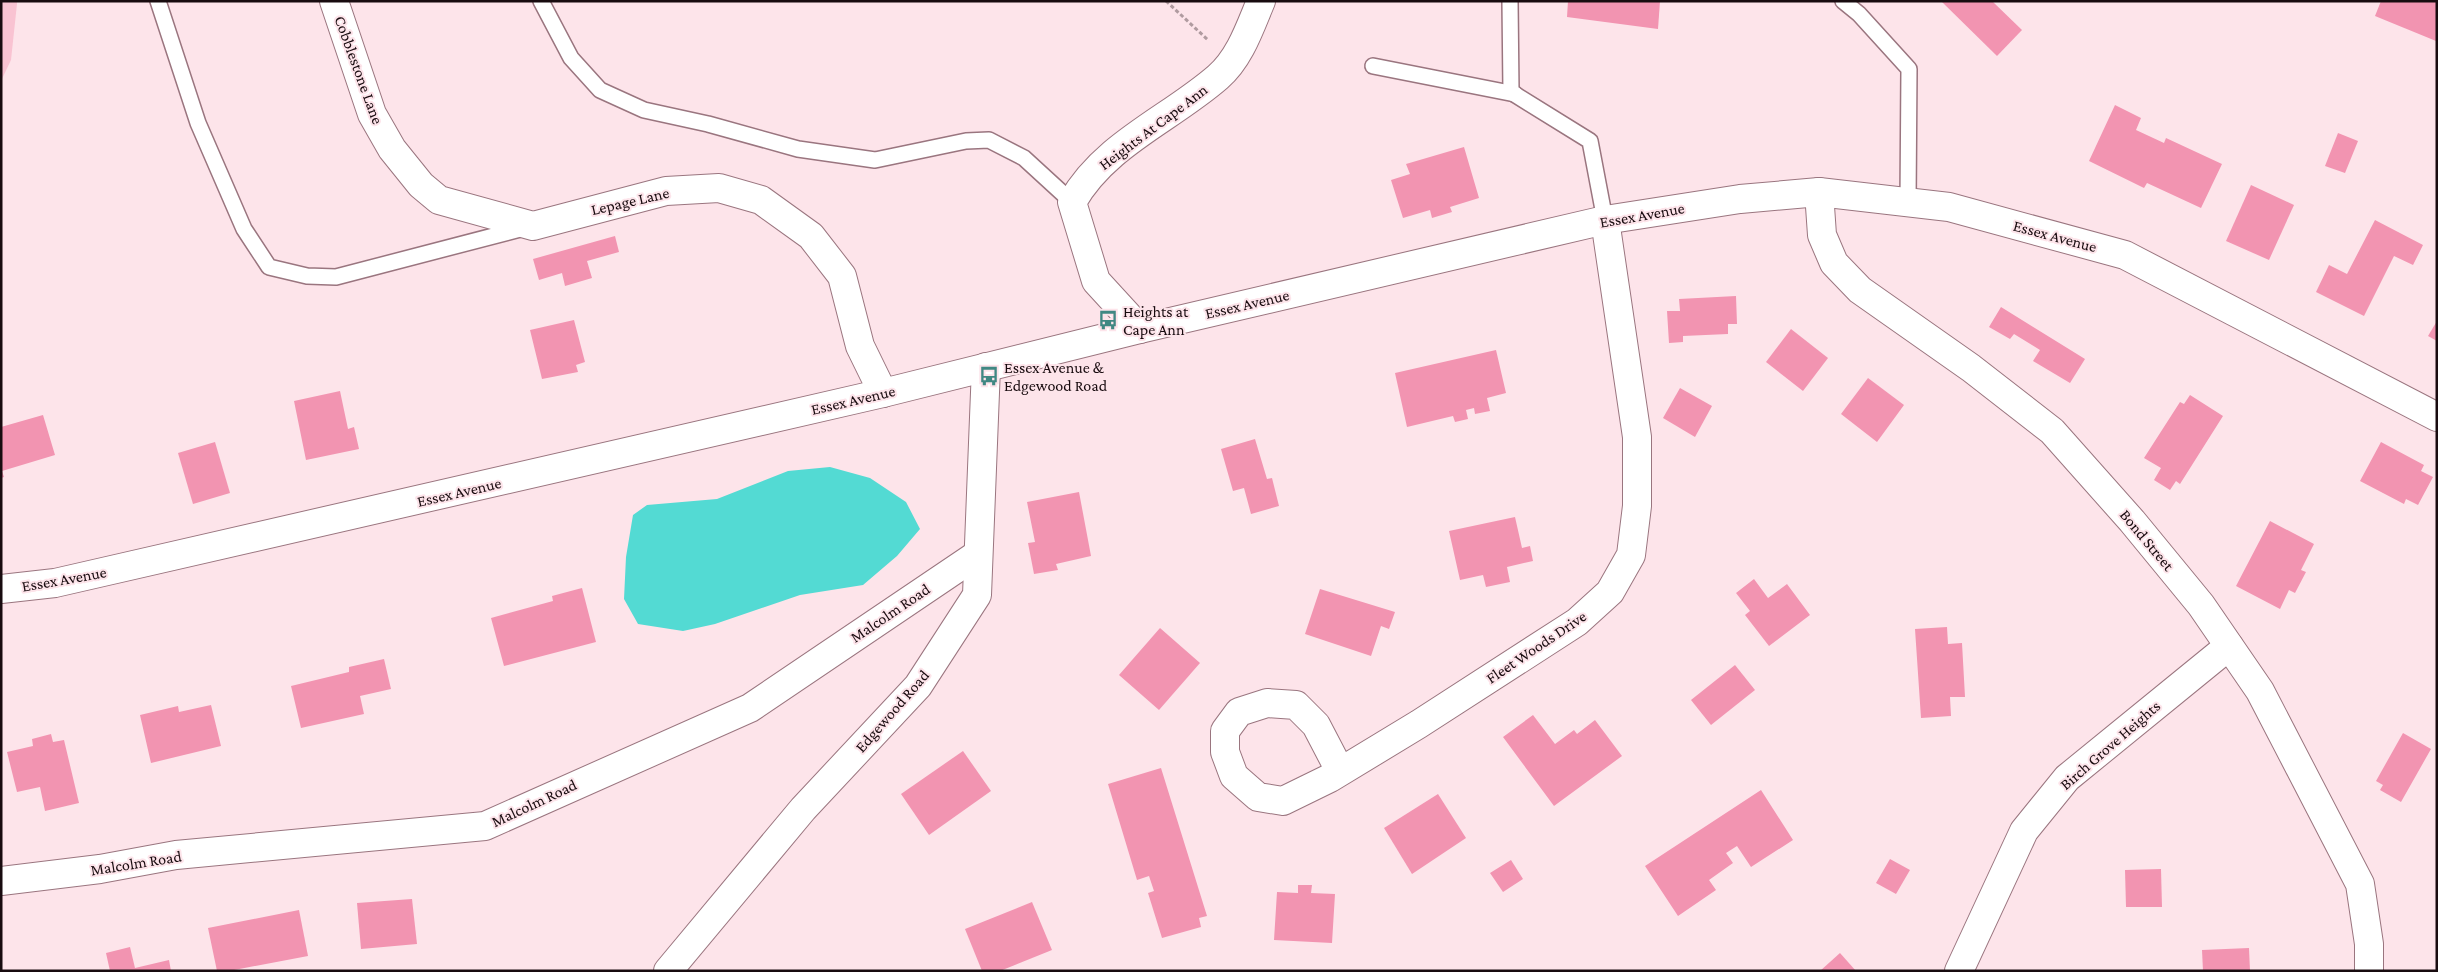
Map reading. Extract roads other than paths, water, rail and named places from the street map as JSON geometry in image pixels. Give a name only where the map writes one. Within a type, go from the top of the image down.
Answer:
[{"type":"street","name":"Cobblestone Lane","points":[[334,1],[372,114],[392,149],[421,185],[439,200],[533,226]]},
{"type":"street","name":"Heights At Cape Ann","points":[[1072,202],[1084,180],[1112,154],[1220,76],[1240,50],[1261,1]]},
{"type":"street","name":"Lepage Lane","points":[[533,226],[666,191],[719,188],[761,200],[811,236],[842,276],[860,346],[883,393]]},
{"type":"street","name":"Essex Avenue","points":[[1,590],[55,583],[883,393],[1140,328],[1605,220],[1740,199],[1819,192],[1949,206],[2126,255],[2437,416]]},
{"type":"street","name":"Bond Street","points":[[1819,192],[1822,234],[1834,263],[1860,290],[1971,368],[2052,432],[2132,521],[2202,605],[2260,691],[2360,884],[2369,944],[2369,971]]},
{"type":"street","points":[[1072,202],[1096,281],[1140,328]]},
{"type":"street","name":"Fleet Woods Drive","points":[[1340,771],[1577,622],[1610,592],[1631,555],[1637,506],[1637,437],[1605,220]]},
{"type":"street","name":"Edgewood Road","points":[[668,971],[803,809],[918,686],[977,595],[986,367]]},
{"type":"street","name":"Malcolm Road","points":[[1,880],[100,869],[176,855],[485,826],[750,708],[978,554]]},
{"type":"street","name":"Birch Grove Heights","points":[[1959,971],[2024,831],[2061,786],[2208,661],[2229,646]]},
{"type":"lane","points":[[158,1],[198,123],[244,229],[269,267],[307,276],[336,277],[533,226]]},
{"type":"lane","points":[[541,1],[571,58],[600,90],[644,110],[708,124],[798,149],[875,160],[966,141],[989,140],[1024,158],[1072,202]]},
{"type":"lane","points":[[1510,1],[1512,92],[1515,94]]},
{"type":"lane","points":[[1843,1],[1859,14],[1909,68],[1908,202]]},
{"type":"lane","points":[[1374,66],[1515,94],[1590,140],[1605,220]]},
{"type":"water","points":[[830,467],[870,478],[906,502],[920,529],[897,556],[863,585],[800,595],[715,624],[683,631],[638,624],[624,599],[626,557],[633,515],[647,505],[717,499],[788,471]]},
{"type":"place","name":"Heights at Cape Ann","points":[[1108,320]]},
{"type":"place","name":"Essex Avenue & Edgewood Road","points":[[989,376]]}]
